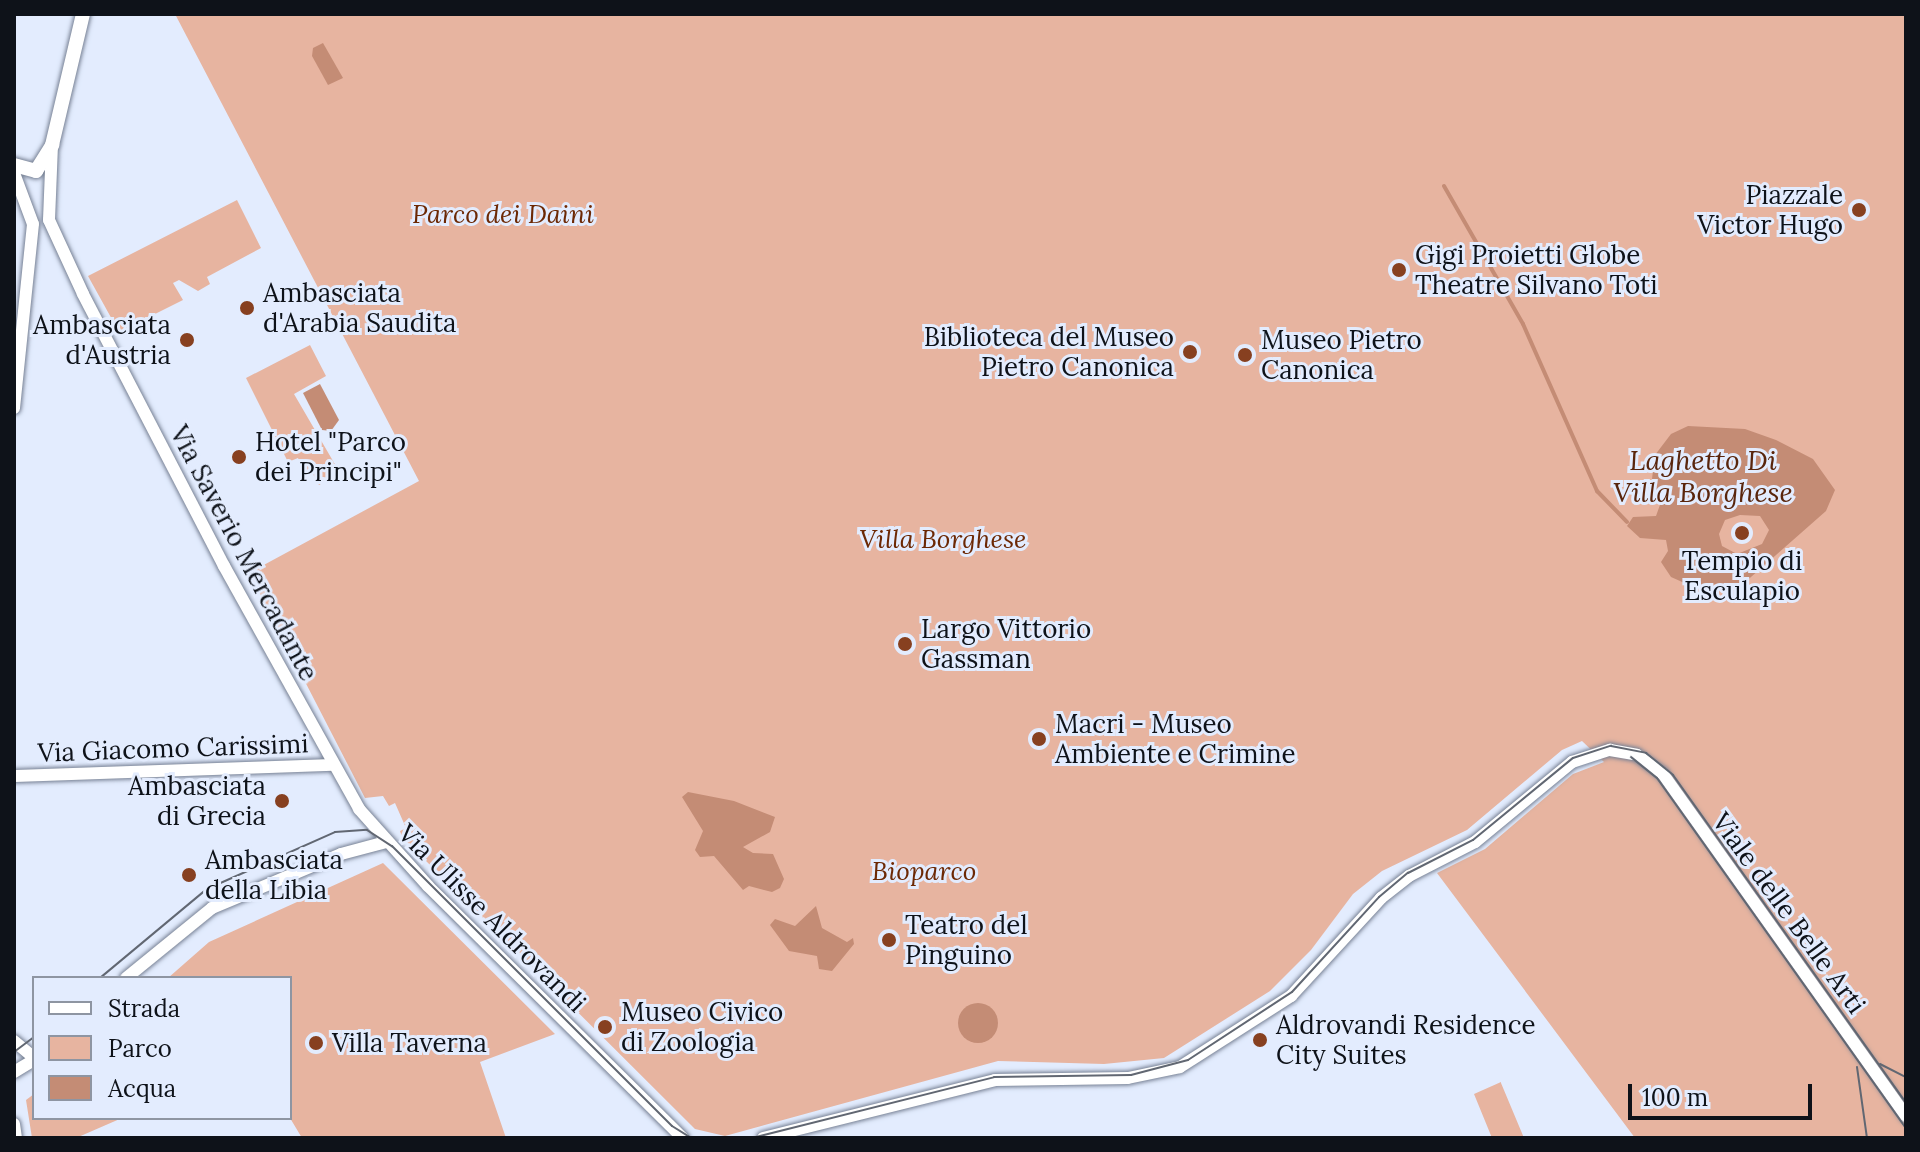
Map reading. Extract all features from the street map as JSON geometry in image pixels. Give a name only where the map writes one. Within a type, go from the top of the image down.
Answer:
[{"type":"main road","points":[[14,165],[33,172],[52,145],[80,18]]},
{"type":"street","name":"Via Saverio Mercadante","points":[[52,145],[49,220],[83,294],[334,765],[373,828]]},
{"type":"street","points":[[14,173],[33,220],[14,408]]},
{"type":"street","name":"Viale delle Belle Arti","points":[[763,1138],[999,1080],[1128,1078],[1180,1067],[1297,991],[1366,914],[1409,876],[1475,842],[1579,758],[1622,750],[1643,757],[1663,774],[1906,1116]]},
{"type":"street","name":"Via Giacomo Carissimi","points":[[14,776],[334,765]]},
{"type":"street","name":"Via Ulisse Aldrovandi","points":[[373,828],[683,1138]]},
{"type":"street","points":[[128,976],[212,908],[341,854],[386,842]]},
{"type":"street","points":[[14,1041],[32,1057]]},
{"type":"street","points":[[14,1072],[32,1060]]},
{"type":"street","points":[[14,1124],[16,1138]]},
{"type":"green space","name":"Villa Borghese","points":[[175,14],[1906,14],[1906,1138],[1635,1138],[1437,873],[1485,849],[1573,774],[1604,762],[1582,741],[1562,750],[1467,830],[1382,871],[1353,894],[1311,950],[1270,991],[1164,1058],[1104,1064],[998,1061],[725,1136],[695,1129],[402,837],[400,831],[406,828],[395,803],[389,806],[383,796],[365,798],[249,573],[419,481]]},
{"type":"green space","points":[[237,200],[261,248],[207,277],[210,284],[198,291],[179,280],[173,283],[183,300],[119,332],[88,276]]},
{"type":"green space","points":[[310,345],[326,376],[294,394],[340,473],[319,485],[313,474],[306,477],[298,458],[288,462],[246,378]]},
{"type":"green space","points":[[383,863],[555,1034],[480,1062],[506,1138],[302,1138],[291,1120],[292,976],[170,976],[209,942]]},
{"type":"green space","points":[[1501,1082],[1524,1138],[1492,1138],[1474,1094]]},
{"type":"green space","points":[[32,1096],[32,1120],[117,1120],[76,1138],[32,1138],[26,1100]]},
{"type":"water","points":[[323,43],[343,78],[328,85],[312,56],[313,48]]},
{"type":"water","points":[[320,384],[339,420],[331,431],[322,430],[303,393]]},
{"type":"water","name":"Laghetto Di Villa Borghese","points":[[1688,426],[1745,429],[1776,440],[1813,459],[1835,490],[1826,511],[1743,584],[1689,585],[1671,577],[1661,562],[1668,551],[1666,540],[1640,538],[1627,526],[1633,517],[1656,516],[1661,502],[1652,479],[1655,455],[1671,434]],"holes":[[[1740,515],[1760,516],[1769,530],[1762,544],[1737,554],[1722,546],[1719,534],[1725,520]]]},
{"type":"water","points":[[688,792],[734,801],[775,817],[770,832],[743,847],[753,853],[773,854],[784,879],[780,888],[772,892],[749,886],[743,890],[714,856],[700,857],[695,850],[703,831],[682,797]]},
{"type":"water","points":[[816,906],[822,928],[847,942],[853,938],[854,944],[832,971],[819,969],[817,956],[789,951],[770,925],[775,919],[795,926]]},
{"type":"water","points":[[978,1003],[992,1009],[998,1023],[992,1037],[978,1043],[964,1037],[958,1023],[964,1009]]},
{"type":"waterway","points":[[1444,186],[1523,324],[1597,491],[1627,522]]},
{"type":"tram line","points":[[752,1138],[994,1077],[1131,1075],[1188,1060],[1292,992],[1379,897],[1408,873],[1473,840],[1573,758],[1611,746],[1646,753],[1673,775],[1906,1103]]},
{"type":"tram line","points":[[1631,757],[1657,778],[1906,1129]]},
{"type":"tram line","points":[[102,976],[207,889],[335,832],[367,830],[392,846],[672,1126],[691,1138]]},
{"type":"tram line","points":[[14,1052],[32,1038]]},
{"type":"tram line","points":[[1880,1064],[1906,1077]]},
{"type":"tram line","points":[[1857,1067],[1867,1138]]},
{"type":"place","name":"Piazzale Victor Hugo","points":[[1859,210]]},
{"type":"place","name":"Gigi Proietti Globe Theatre Silvano Toti","points":[[1399,270]]},
{"type":"place","name":"Ambasciata d'Arabia Saudita","points":[[247,308]]},
{"type":"place","name":"Ambasciata d'Austria","points":[[187,340]]},
{"type":"place","name":"Biblioteca del Museo Pietro Canonica","points":[[1190,352]]},
{"type":"place","name":"Museo Pietro Canonica","points":[[1245,355]]},
{"type":"place","name":"Hotel \"Parco dei Principi\"","points":[[239,457]]},
{"type":"place","name":"Tempio di Esculapio","points":[[1742,533]]},
{"type":"place","name":"Largo Vittorio Gassman","points":[[905,644]]},
{"type":"place","name":"Macri - Museo Ambiente e Crimine","points":[[1039,739]]},
{"type":"place","name":"Ambasciata di Grecia","points":[[282,801]]},
{"type":"place","name":"Ambasciata della Libia","points":[[189,875]]},
{"type":"place","name":"Teatro del Pinguino","points":[[889,940]]},
{"type":"place","name":"Museo Civico di Zoologia","points":[[605,1027]]},
{"type":"place","name":"Aldrovandi Residence City Suites","points":[[1260,1040]]},
{"type":"place","name":"Villa Taverna","points":[[316,1043]]},
{"type":"park label","name":"Parco dei Daini","points":[[503,214]]},
{"type":"park label","name":"Bioparco","points":[[924,871]]}]
